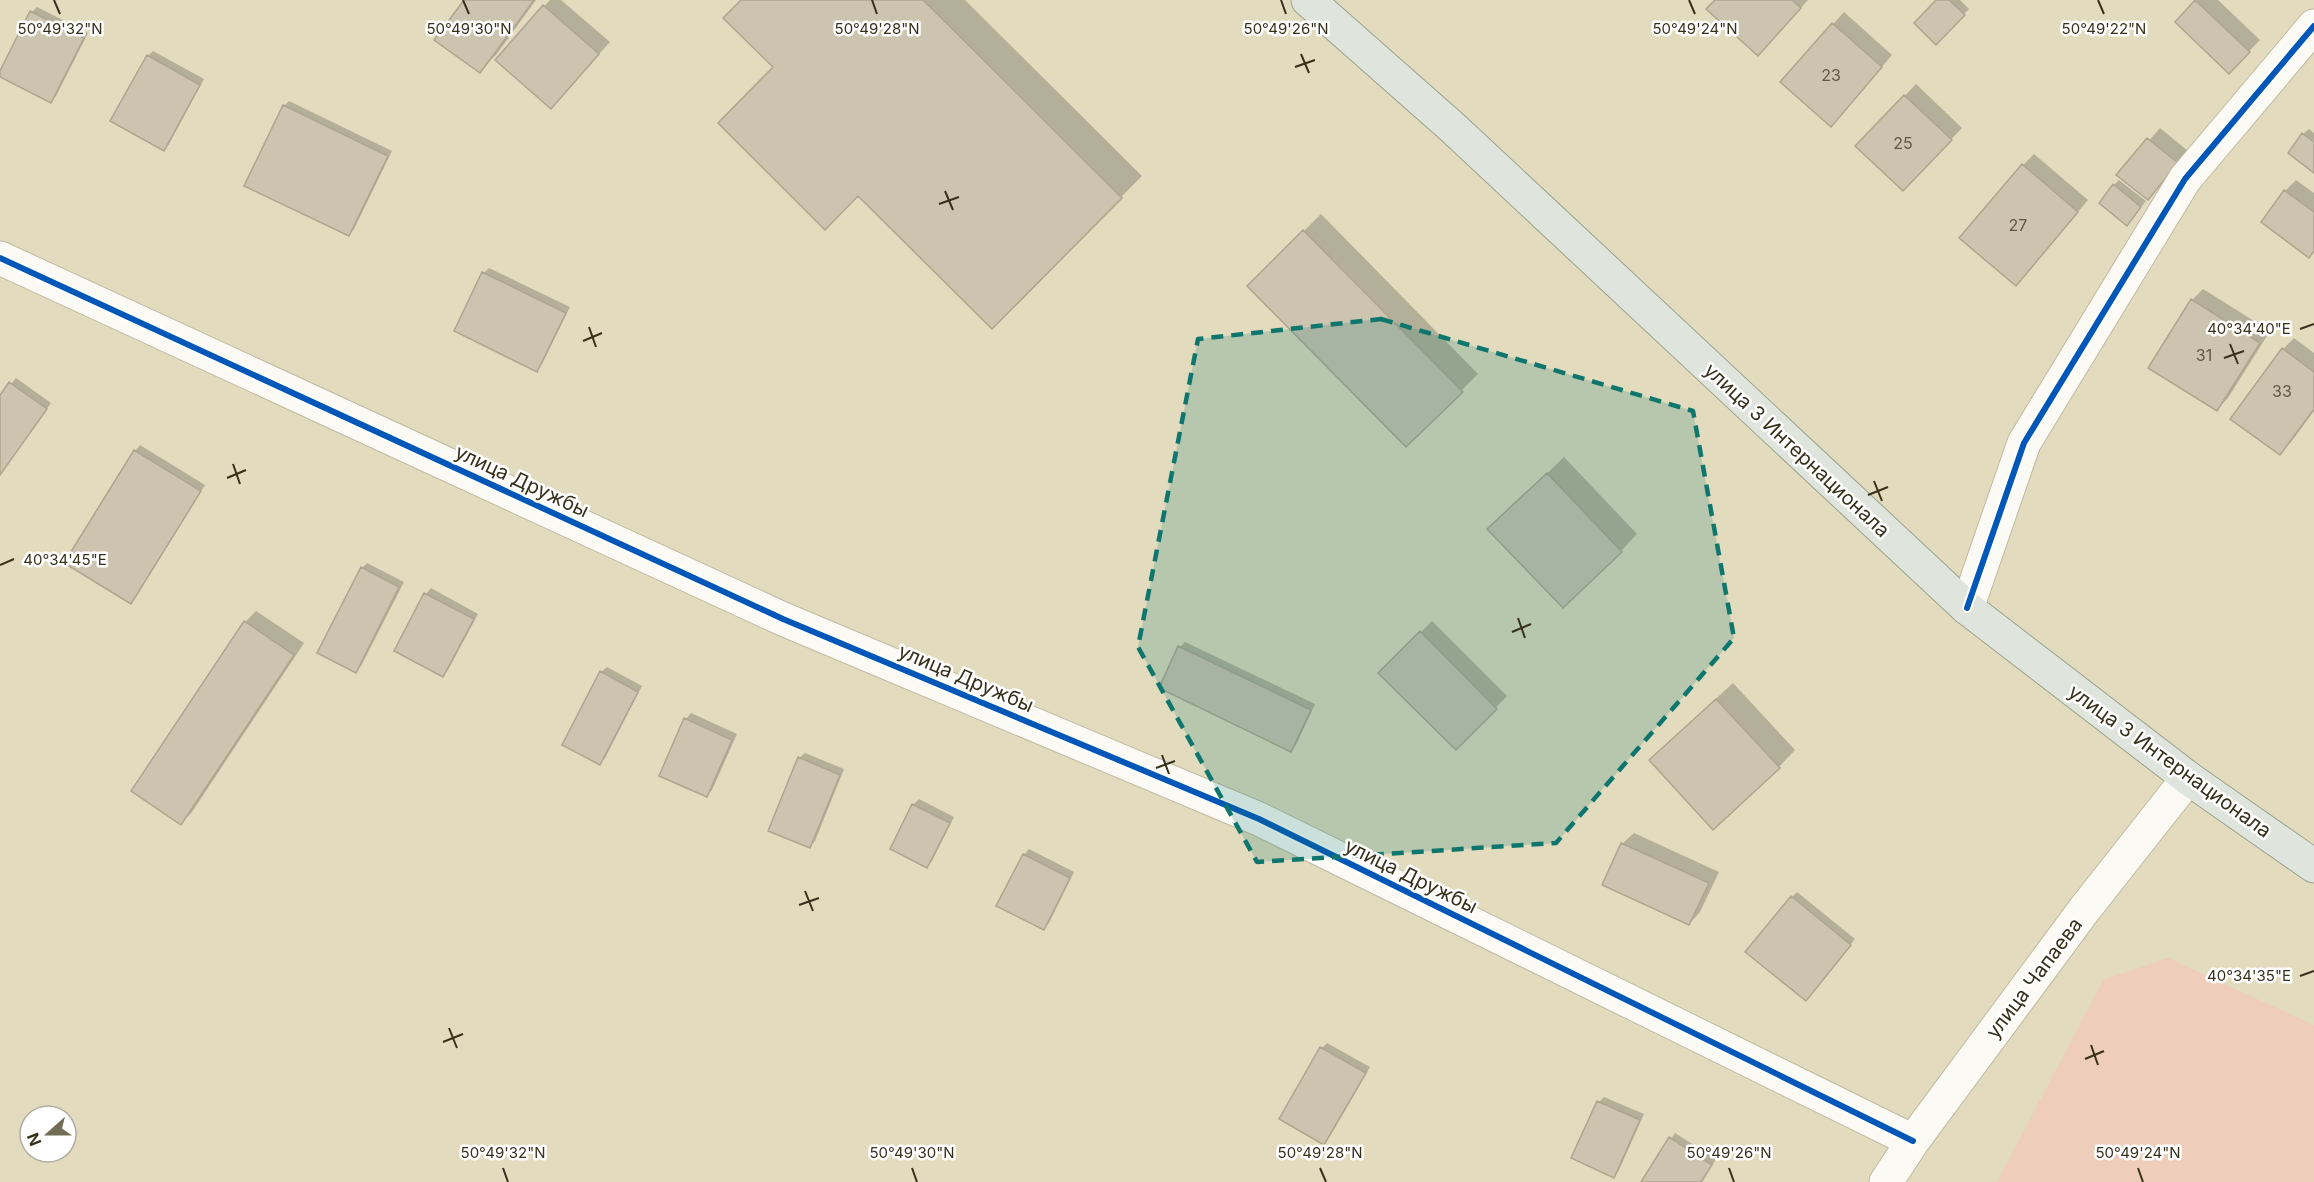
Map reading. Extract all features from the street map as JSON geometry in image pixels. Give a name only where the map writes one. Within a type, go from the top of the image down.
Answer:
[{"type":"main road","name":"улица 3 Интернационала","points":[[1308,0],[1452,127],[1966,608],[2188,778],[2314,866]]},
{"type":"street","points":[[1966,608],[2024,443],[2185,179],[2314,26]]},
{"type":"street","name":"улица Дружбы","points":[[0,258],[783,619],[1259,819],[1913,1141]]},
{"type":"street","name":"улица Чапаева","points":[[1886,1182],[1913,1141],[2084,910],[2188,778]]},
{"type":"highlighted area","points":[[1381,319],[1693,411],[1734,638],[1556,843],[1257,862],[1138,647],[1198,339]]},
{"type":"shaded area","points":[[2168,958],[2314,1025],[2314,1182],[1997,1182],[2103,980]]},
{"type":"building","points":[[464,0],[534,0],[480,73],[434,40]]},
{"type":"building","points":[[741,0],[923,0],[1122,198],[992,329],[858,196],[825,230],[718,123],[773,67],[723,18]]},
{"type":"building","points":[[1715,0],[1792,0],[1801,8],[1758,56],[1706,9]]},
{"type":"building","points":[[1936,0],[1949,0],[1965,15],[1936,45],[1914,23]]},
{"type":"building","points":[[2195,0],[2250,52],[2229,74],[2175,22]]},
{"type":"building","points":[[543,5],[599,54],[551,109],[495,60]]},
{"type":"building","points":[[30,11],[84,38],[51,103],[0,77],[0,71]]},
{"type":"building","points":[[1832,23],[1882,67],[1831,127],[1780,82]]},
{"type":"building","points":[[147,55],[200,85],[164,151],[110,121]]},
{"type":"building","points":[[1904,95],[1952,140],[1903,191],[1855,146]]},
{"type":"building","points":[[283,105],[388,156],[349,236],[244,186]]},
{"type":"building","points":[[2302,133],[2314,142],[2314,173],[2288,153]]},
{"type":"building","points":[[2147,138],[2178,163],[2148,200],[2116,175]]},
{"type":"building","points":[[2022,164],[2078,212],[2016,286],[1959,238]]},
{"type":"building","points":[[2113,184],[2141,207],[2127,226],[2099,203]]},
{"type":"building","points":[[2284,190],[2314,212],[2314,251],[2309,258],[2261,222]]},
{"type":"building","points":[[1303,230],[1463,392],[1406,447],[1247,286]]},
{"type":"building","points":[[482,272],[566,313],[537,372],[454,331]]},
{"type":"building","points":[[2191,299],[2260,343],[2217,411],[2148,368]]},
{"type":"building","points":[[2282,348],[2314,372],[2314,409],[2280,455],[2230,419]]},
{"type":"building","points":[[9,382],[47,409],[0,475],[0,395]]},
{"type":"building","points":[[134,450],[201,491],[131,604],[64,563]]},
{"type":"building","points":[[1547,473],[1622,552],[1563,608],[1487,529]]},
{"type":"building","points":[[361,567],[399,587],[356,673],[317,653]]},
{"type":"building","points":[[424,593],[474,619],[443,677],[394,651]]},
{"type":"building","points":[[244,621],[294,655],[181,825],[131,791]]},
{"type":"building","points":[[1420,631],[1497,709],[1456,750],[1378,673]]},
{"type":"building","points":[[1178,646],[1311,710],[1291,752],[1159,688]]},
{"type":"building","points":[[600,671],[638,692],[600,765],[562,745]]},
{"type":"building","points":[[1716,699],[1780,768],[1713,830],[1649,760]]},
{"type":"building","points":[[684,718],[732,740],[707,797],[659,776]]},
{"type":"building","points":[[798,757],[840,775],[810,848],[768,831]]},
{"type":"building","points":[[912,804],[950,823],[927,868],[890,849]]},
{"type":"building","points":[[1621,843],[1709,883],[1689,925],[1602,885]]},
{"type":"building","points":[[1023,854],[1070,878],[1044,930],[996,906]]},
{"type":"building","points":[[1791,896],[1851,945],[1806,1001],[1745,952]]},
{"type":"building","points":[[1320,1047],[1366,1073],[1324,1145],[1279,1119]]},
{"type":"building","points":[[1597,1101],[1640,1120],[1614,1178],[1571,1158]]},
{"type":"building","points":[[1669,1137],[1712,1165],[1701,1182],[1641,1182]]},
{"type":"cycle path","points":[[1967,608],[2024,443],[2185,179],[2314,26]]},
{"type":"cycle path","points":[[0,258],[783,619],[1259,819],[1913,1141]]}]
